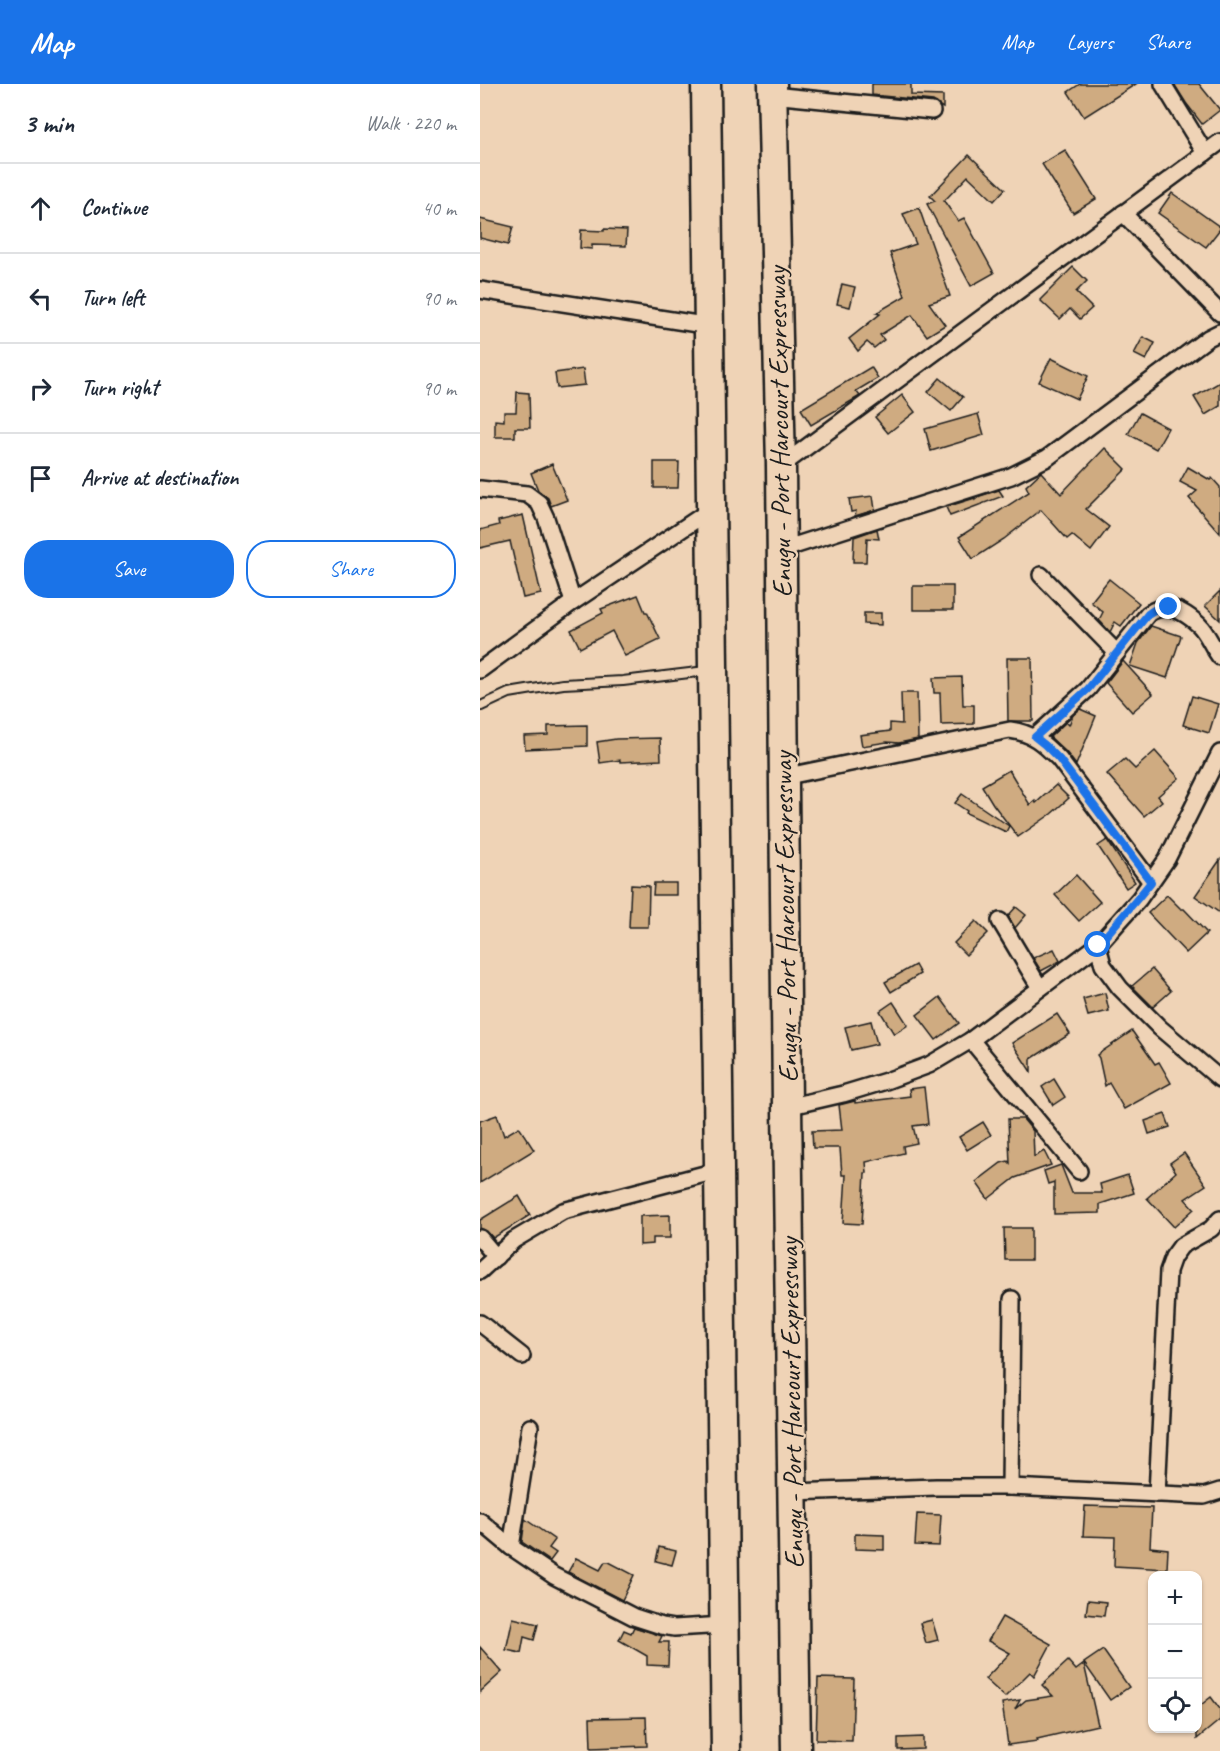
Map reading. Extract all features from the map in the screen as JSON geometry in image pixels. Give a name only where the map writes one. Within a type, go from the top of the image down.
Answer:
[{"type":"highway","points":[[706,84],[726,1751]]},
{"type":"highway","name":"Enugu - Port Harcourt Expressway","points":[[772,90],[781,466],[796,1751]]},
{"type":"street","points":[[1163,84],[1205,153]]},
{"type":"street","points":[[772,90],[932,111]]},
{"type":"street","points":[[781,466],[1220,142]]},
{"type":"street","points":[[1123,213],[1220,314]]},
{"type":"street","points":[[480,290],[710,326]]},
{"type":"street","points":[[781,550],[1011,476],[1047,458],[1208,338],[1220,332]]},
{"type":"street","points":[[480,489],[527,494],[539,503],[573,602]]},
{"type":"street","points":[[480,670],[573,602],[711,509]]},
{"type":"street","points":[[1041,575],[1117,653]]},
{"type":"street","points":[[1035,737],[1088,689],[1148,614],[1155,609],[1169,607],[1199,625],[1220,657]]},
{"type":"street","points":[[783,777],[1010,730],[1023,732],[1035,737],[1059,759],[1151,882]]},
{"type":"street","points":[[787,1107],[843,1094],[929,1065],[971,1040],[1098,945],[1151,882],[1167,859],[1220,753]]},
{"type":"street","points":[[1000,921],[1040,988]]},
{"type":"street","points":[[1098,945],[1103,965],[1120,988],[1160,1028],[1220,1079]]},
{"type":"street","points":[[971,1040],[1079,1171]]},
{"type":"street","points":[[480,1271],[514,1240],[563,1211],[720,1170]]},
{"type":"street","points":[[1157,1494],[1168,1271],[1173,1257],[1181,1246],[1211,1229],[1220,1220]]},
{"type":"street","points":[[480,1238],[496,1257]]},
{"type":"street","points":[[1010,1487],[1012,1299]]},
{"type":"street","points":[[480,1323],[522,1356]]},
{"type":"street","points":[[511,1547],[530,1427]]},
{"type":"street","points":[[792,1492],[1010,1487],[1204,1496],[1220,1491]]},
{"type":"street","points":[[480,1521],[511,1547],[554,1576],[634,1617],[674,1628],[725,1625]]},
{"type":"lane","points":[[481,706],[509,693],[552,686],[622,681],[714,670]]},
{"type":"building","points":[[872,84],[911,84],[911,95],[943,96],[943,108],[933,101],[872,95]]},
{"type":"building","points":[[1080,84],[1136,84],[1084,117],[1068,92]]},
{"type":"building","points":[[1174,84],[1199,84],[1220,110],[1202,124]]},
{"type":"building","points":[[1065,150],[1096,199],[1073,213],[1042,164]]},
{"type":"building","points":[[969,155],[1005,189],[994,201],[968,176],[944,201],[958,221],[964,218],[994,273],[971,286],[927,204],[935,201],[930,196]]},
{"type":"building","points":[[1172,193],[1220,227],[1206,247],[1158,213]]},
{"type":"building","points":[[919,208],[950,296],[929,303],[945,325],[927,336],[912,315],[880,335],[884,340],[874,348],[867,342],[858,351],[849,339],[880,314],[876,313],[905,296],[890,253],[916,244],[903,214]]},
{"type":"building","points":[[480,219],[513,227],[508,245],[480,238]]},
{"type":"building","points":[[604,229],[627,230],[626,246],[592,245],[592,249],[580,248],[581,230],[604,231]]},
{"type":"building","points":[[1073,267],[1087,281],[1076,292],[1092,308],[1080,319],[1070,309],[1060,319],[1040,300]]},
{"type":"building","points":[[842,284],[855,287],[850,307],[837,304]]},
{"type":"building","points":[[1143,337],[1155,343],[1146,360],[1134,354]]},
{"type":"building","points":[[1051,358],[1088,376],[1077,399],[1039,382]]},
{"type":"building","points":[[871,367],[878,378],[856,391],[860,396],[811,425],[801,409]]},
{"type":"building","points":[[583,369],[585,385],[557,388],[555,373]]},
{"type":"building","points":[[940,378],[963,397],[951,411],[928,392]]},
{"type":"building","points":[[1220,382],[1220,406],[1205,415],[1194,397]]},
{"type":"building","points":[[517,392],[529,393],[530,428],[515,428],[515,437],[495,437],[495,420],[504,421],[504,412],[516,412]]},
{"type":"building","points":[[902,395],[915,412],[888,433],[875,417]]},
{"type":"building","points":[[1140,413],[1168,428],[1156,449],[1128,434]]},
{"type":"building","points":[[978,414],[984,435],[931,451],[925,429]]},
{"type":"building","points":[[1105,448],[1126,469],[1086,509],[1109,527],[1091,551],[1072,535],[1067,539],[1041,510],[1004,539],[973,559],[959,537],[1029,492],[1026,486],[1041,472],[1061,494]]},
{"type":"building","points":[[654,462],[679,462],[678,488],[654,488]]},
{"type":"building","points":[[552,464],[567,500],[551,506],[548,498],[538,490],[531,473]]},
{"type":"building","points":[[1188,467],[1210,480],[1212,478],[1220,487],[1220,533],[1189,498],[1197,491],[1180,482]]},
{"type":"building","points":[[999,490],[1003,496],[950,516],[946,507],[975,498],[975,500]]},
{"type":"building","points":[[873,496],[875,510],[855,516],[856,511],[851,512],[849,499]]},
{"type":"building","points":[[523,515],[541,594],[523,598],[510,541],[480,548],[480,530],[499,525],[498,521]]},
{"type":"building","points":[[877,529],[879,539],[867,538],[866,562],[853,562],[854,537]]},
{"type":"building","points":[[1109,579],[1139,603],[1121,626],[1115,622],[1110,632],[1099,620],[1103,612],[1091,602]]},
{"type":"building","points":[[913,586],[953,586],[953,610],[913,610]]},
{"type":"building","points":[[1220,591],[1220,620],[1205,606]]},
{"type":"building","points":[[638,595],[660,639],[625,656],[612,631],[580,648],[571,630],[603,613],[601,609]]},
{"type":"building","points":[[864,613],[881,613],[881,625],[864,624]]},
{"type":"building","points":[[1151,626],[1181,636],[1167,678],[1130,666],[1138,643]]},
{"type":"building","points":[[1007,658],[1032,658],[1033,721],[1008,721]]},
{"type":"building","points":[[1123,661],[1153,694],[1132,712],[1106,683]]},
{"type":"building","points":[[962,677],[963,705],[974,705],[974,724],[941,725],[940,693],[934,693],[933,678]]},
{"type":"building","points":[[901,693],[917,693],[918,739],[862,746],[860,735],[890,731],[890,723],[902,724]]},
{"type":"building","points":[[1192,696],[1218,704],[1209,733],[1183,725]]},
{"type":"building","points":[[1080,709],[1096,716],[1076,765],[1050,737],[1066,722],[1069,725],[1073,715]]},
{"type":"building","points":[[587,725],[587,746],[525,749],[524,736],[548,735],[548,726]]},
{"type":"building","points":[[660,738],[661,760],[620,762],[620,760],[600,763],[597,742]]},
{"type":"building","points":[[1155,751],[1179,778],[1158,796],[1162,801],[1144,816],[1107,774],[1125,759],[1135,769]]},
{"type":"building","points":[[1009,770],[1030,805],[1035,801],[1036,803],[1056,785],[1069,798],[1018,837],[982,786]]},
{"type":"building","points":[[962,794],[1009,826],[1006,832],[966,813],[967,811],[955,803]]},
{"type":"building","points":[[1107,840],[1135,882],[1126,888],[1098,846]]},
{"type":"building","points":[[1220,860],[1220,913],[1195,896]]},
{"type":"building","points":[[1076,875],[1100,902],[1079,921],[1055,895]]},
{"type":"building","points":[[654,883],[676,883],[676,895],[653,895]]},
{"type":"building","points":[[631,885],[649,886],[648,927],[629,927]]},
{"type":"building","points":[[1167,895],[1207,933],[1186,953],[1148,913]]},
{"type":"building","points":[[1016,907],[1026,915],[1015,928],[1008,916]]},
{"type":"building","points":[[976,921],[988,933],[966,955],[954,943]]},
{"type":"building","points":[[1054,949],[1060,961],[1041,971],[1033,958]]},
{"type":"building","points":[[915,965],[920,974],[891,992],[885,982]]},
{"type":"building","points":[[1152,969],[1171,991],[1153,1007],[1132,986]]},
{"type":"building","points":[[1105,993],[1109,1011],[1088,1016],[1083,999]]},
{"type":"building","points":[[940,997],[959,1023],[936,1040],[917,1015]]},
{"type":"building","points":[[893,1002],[908,1025],[894,1034],[880,1011]]},
{"type":"building","points":[[1057,1014],[1070,1034],[1031,1059],[1031,1072],[1012,1043]]},
{"type":"building","points":[[871,1021],[877,1044],[851,1050],[845,1027]]},
{"type":"building","points":[[1132,1031],[1155,1064],[1159,1062],[1171,1083],[1124,1109],[1109,1083],[1105,1086],[1097,1055]]},
{"type":"building","points":[[1054,1079],[1065,1097],[1053,1105],[1042,1087]]},
{"type":"building","points":[[924,1087],[928,1124],[913,1126],[917,1143],[903,1146],[904,1153],[866,1162],[862,1224],[843,1223],[846,1175],[842,1175],[840,1148],[813,1148],[812,1131],[842,1130],[839,1105],[855,1101],[855,1103],[910,1096],[909,1089]]},
{"type":"building","points":[[1165,1114],[1170,1127],[1149,1134],[1145,1121]]},
{"type":"building","points":[[497,1115],[504,1136],[519,1127],[534,1150],[480,1183],[480,1121]]},
{"type":"building","points":[[1008,1119],[1023,1119],[1033,1131],[1034,1157],[1044,1151],[1051,1165],[1015,1178],[988,1199],[976,1182],[1001,1163],[1008,1161],[1010,1163]]},
{"type":"building","points":[[983,1122],[991,1135],[967,1150],[959,1137]]},
{"type":"building","points":[[1184,1153],[1206,1185],[1185,1199],[1194,1209],[1174,1227],[1147,1198],[1176,1172],[1170,1163]]},
{"type":"building","points":[[1061,1165],[1072,1193],[1102,1193],[1100,1184],[1128,1175],[1134,1193],[1100,1204],[1100,1213],[1054,1214],[1054,1182],[1048,1184],[1044,1171]]},
{"type":"building","points":[[519,1196],[530,1215],[493,1238],[487,1231],[480,1228],[480,1220]]},
{"type":"building","points":[[670,1215],[670,1238],[653,1238],[653,1244],[640,1245],[640,1216]]},
{"type":"building","points":[[1004,1228],[1031,1228],[1031,1260],[1005,1260]]},
{"type":"building","points":[[1085,1506],[1152,1508],[1150,1547],[1168,1549],[1167,1569],[1114,1566],[1115,1537],[1083,1536]]},
{"type":"building","points":[[917,1514],[941,1515],[939,1546],[915,1545]]},
{"type":"building","points":[[525,1519],[555,1540],[549,1548],[556,1553],[550,1561],[522,1542]]},
{"type":"building","points":[[855,1534],[884,1535],[884,1550],[855,1549]]},
{"type":"building","points":[[659,1547],[676,1551],[672,1565],[656,1561]]},
{"type":"building","points":[[576,1558],[600,1570],[605,1562],[609,1562],[634,1575],[622,1600],[568,1572]]},
{"type":"building","points":[[1088,1600],[1106,1602],[1104,1616],[1086,1614]]},
{"type":"building","points":[[1002,1617],[1051,1644],[1034,1676],[1030,1672],[1005,1697],[985,1679],[1010,1653],[988,1641]]},
{"type":"building","points":[[513,1618],[538,1624],[534,1640],[524,1637],[521,1653],[506,1650]]},
{"type":"building","points":[[932,1620],[938,1640],[926,1643],[920,1623]]},
{"type":"building","points":[[634,1627],[662,1636],[659,1642],[669,1642],[668,1666],[647,1665],[647,1656],[619,1640],[624,1630],[631,1633]]},
{"type":"building","points":[[480,1647],[502,1672],[480,1692]]},
{"type":"building","points":[[1103,1650],[1129,1687],[1110,1700],[1084,1663]]},
{"type":"building","points":[[1068,1661],[1076,1670],[1084,1664],[1098,1725],[1037,1739],[1038,1741],[1008,1745],[1002,1703],[1020,1700],[1015,1709],[1026,1700],[1053,1696],[1042,1685]]},
{"type":"building","points":[[818,1678],[854,1679],[852,1741],[816,1740]]},
{"type":"building","points":[[1211,1697],[1220,1709],[1220,1720],[1197,1739],[1197,1733],[1202,1733],[1202,1704]]},
{"type":"building","points":[[646,1717],[647,1746],[591,1748],[590,1718]]},
{"type":"building","points":[[923,1737],[923,1749],[898,1750],[898,1738]]},
{"type":"route","points":[[1098,945],[1151,882],[1059,759],[1035,737],[1088,689],[1148,614],[1155,609],[1169,607]]}]
